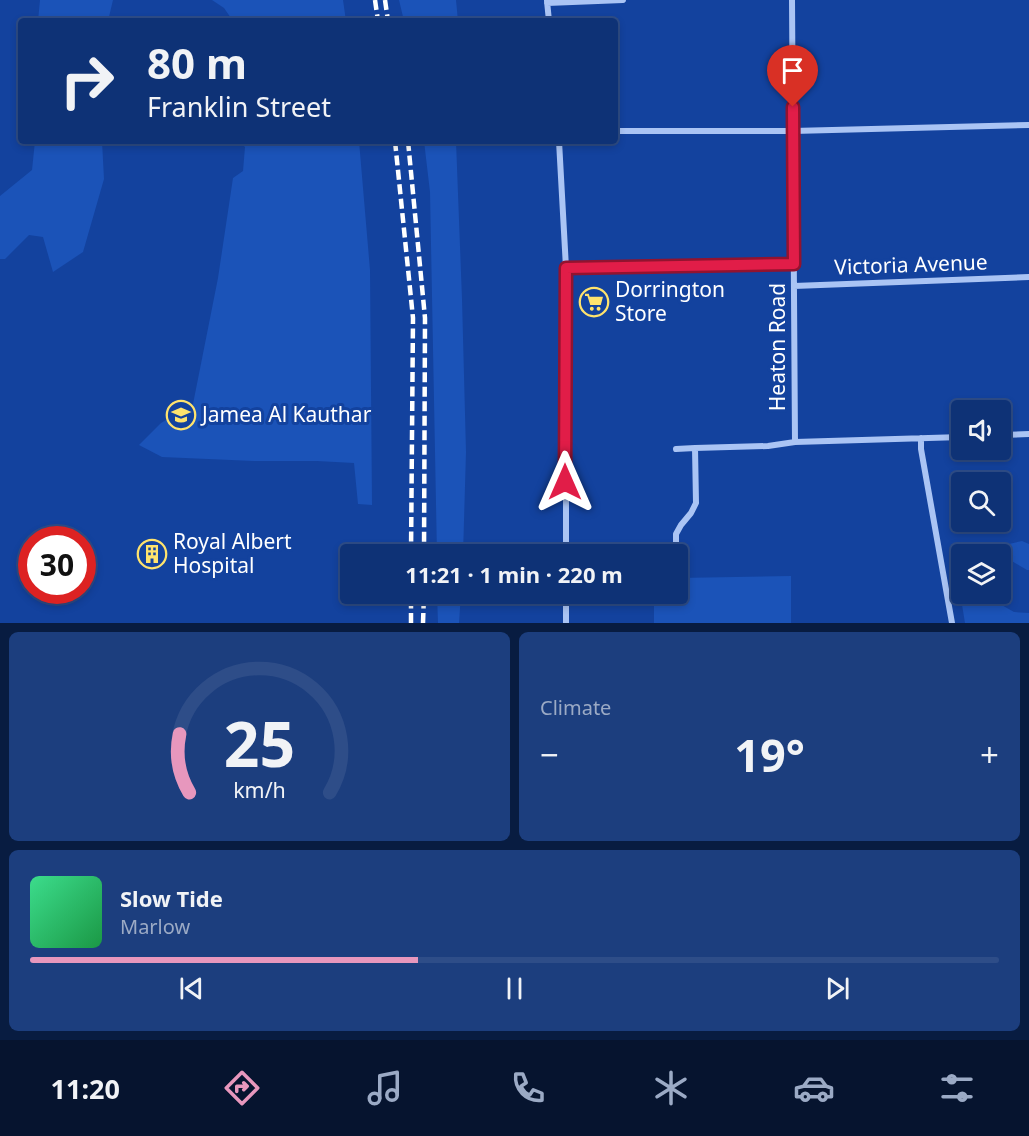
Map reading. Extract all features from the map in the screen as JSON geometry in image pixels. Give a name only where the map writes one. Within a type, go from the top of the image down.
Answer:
[{"type":"street","points":[[549,18],[547,2],[623,0]]},
{"type":"street","name":"Heaton Road","points":[[792,0],[795,442]]},
{"type":"street","points":[[618,131],[1029,125]]},
{"type":"street","points":[[559,144],[566,268],[566,544]]},
{"type":"street","points":[[566,268],[794,264]]},
{"type":"street","name":"Victoria Avenue","points":[[794,286],[1029,277]]},
{"type":"street","points":[[1011,435],[1029,434]]},
{"type":"street","points":[[676,449],[768,446],[795,442],[951,437]]},
{"type":"street","points":[[921,438],[921,449],[952,623]]},
{"type":"street","points":[[676,544],[676,534],[696,503],[695,448]]},
{"type":"street","points":[[566,604],[566,623]]},
{"type":"shaded area","points":[[40,0],[113,0],[109,18],[38,18]]},
{"type":"shaded area","points":[[212,0],[343,0],[346,18],[231,18],[224,8]]},
{"type":"shaded area","points":[[399,0],[456,0],[458,18],[403,18]]},
{"type":"shaded area","points":[[35,144],[102,144],[104,179],[83,252],[53,272],[43,237],[29,235],[5,259],[0,259],[0,196],[32,170]]},
{"type":"shaded area","points":[[242,144],[359,144],[370,270],[372,505],[358,504],[354,463],[162,457],[139,445],[161,423],[193,404],[218,278],[233,178],[243,171],[245,147]]},
{"type":"shaded area","points":[[424,144],[456,144],[466,452],[463,544],[437,544],[430,192]]},
{"type":"shaded area","points":[[1022,541],[1029,544],[1029,570],[1011,561],[1011,544],[1008,544]]},
{"type":"shaded area","points":[[791,576],[791,623],[654,623],[654,604],[688,604],[688,578]]},
{"type":"shaded area","points":[[437,604],[460,604],[459,623],[438,623]]},
{"type":"shaded area","points":[[962,604],[1000,604],[1014,612],[1029,613],[1029,623],[965,623]]},
{"type":"railway","points":[[375,0],[378,18]]},
{"type":"railway","points":[[385,0],[388,18]]},
{"type":"railway","points":[[395,144],[413,318],[411,544]]},
{"type":"railway","points":[[408,144],[425,318],[424,544]]},
{"type":"railway","points":[[411,604],[411,623]]},
{"type":"railway","points":[[423,623],[424,604]]},
{"type":"place","name":"Dorrington Store","points":[[594,302]]},
{"type":"place","name":"Jamea Al Kauthar","points":[[181,415]]},
{"type":"place","name":"Royal Albert Hospital","points":[[152,554]]},
{"type":"route","points":[[565,482],[566,268],[794,264],[793,107]]}]
